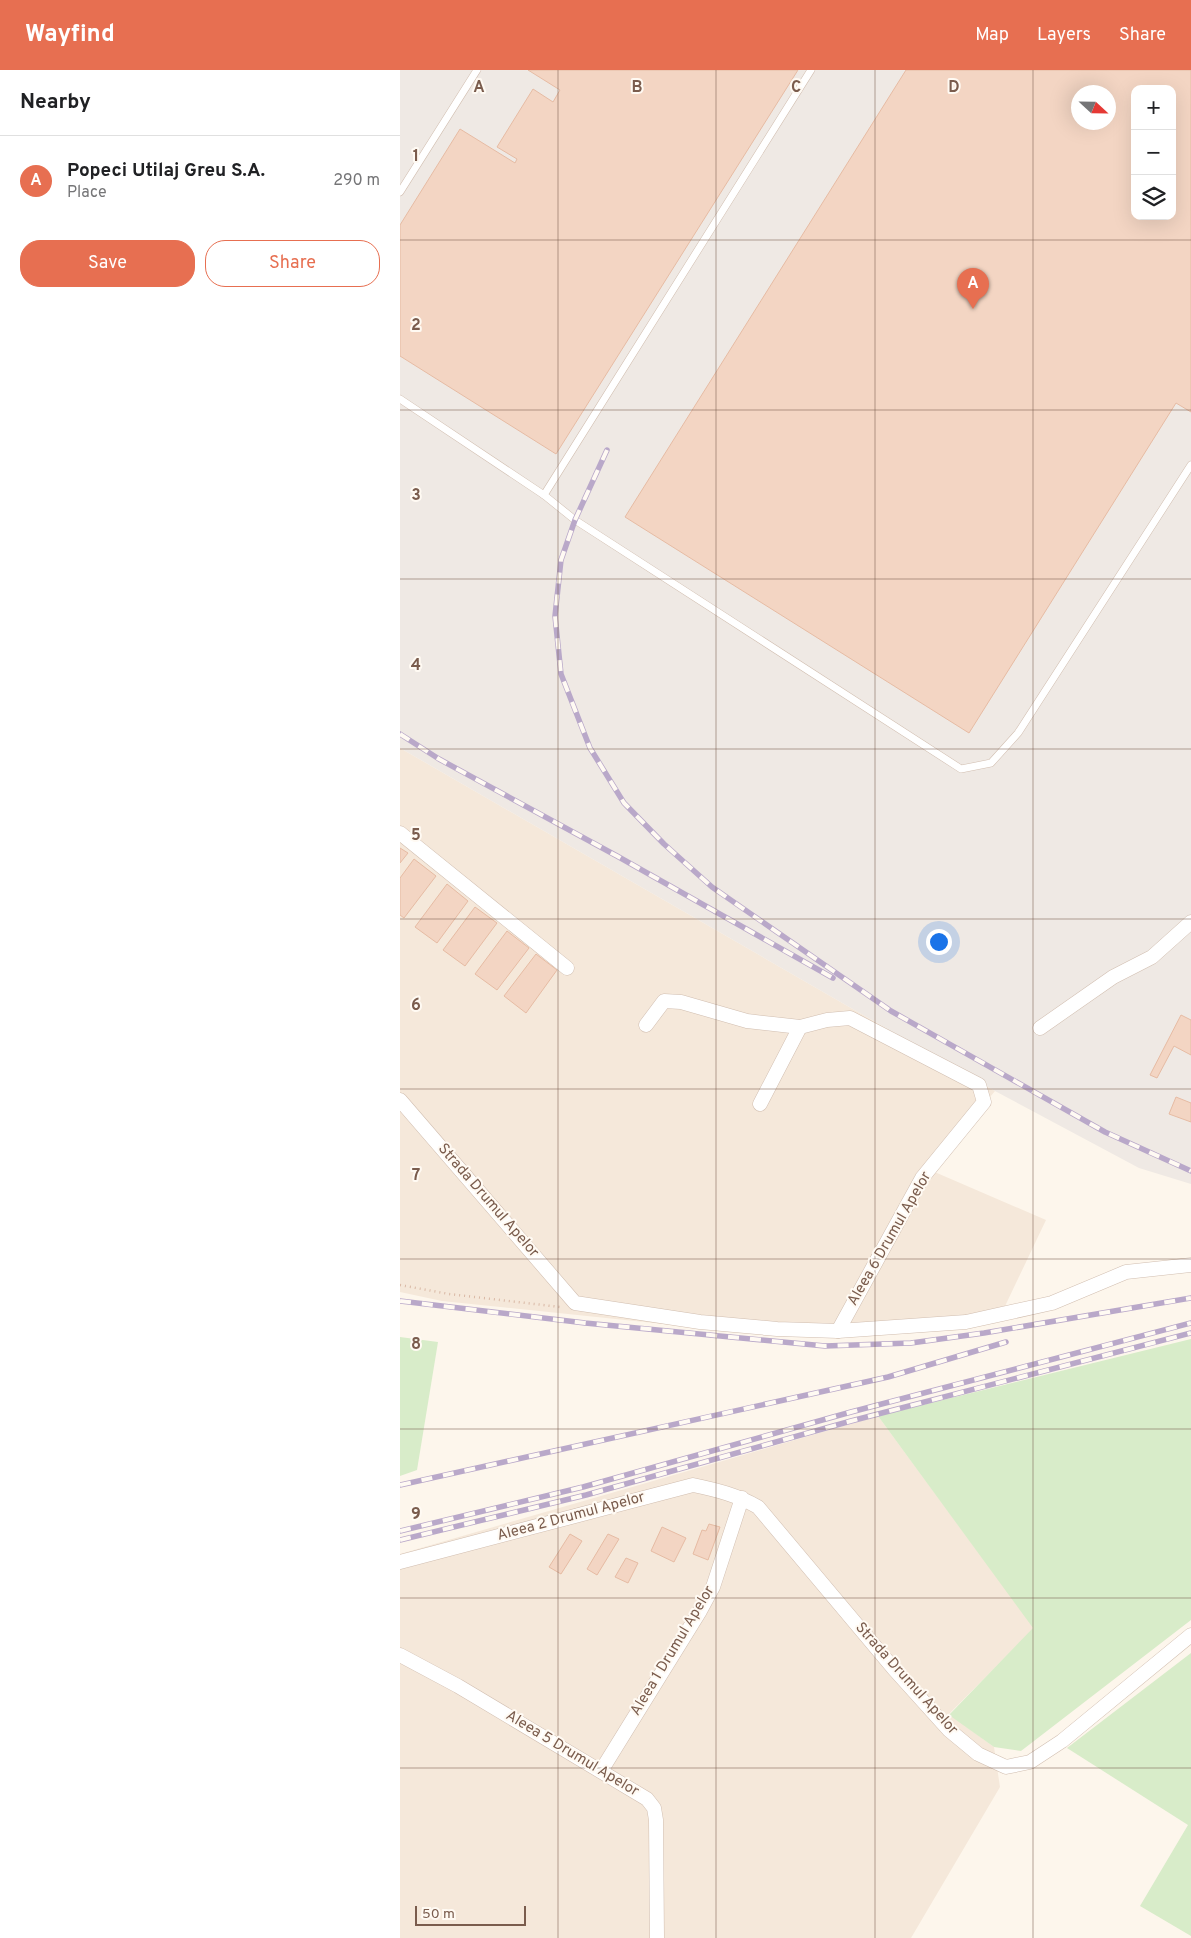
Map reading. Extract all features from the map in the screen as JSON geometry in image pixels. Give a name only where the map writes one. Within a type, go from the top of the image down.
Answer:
[{"type":"street","points":[[400,833],[567,968]]},
{"type":"street","points":[[1040,1028],[1113,976],[1152,957],[1191,922]]},
{"type":"street","name":"Aleea 6 Drumul Apelor","points":[[646,1025],[664,1001],[681,1002],[747,1021],[800,1027],[827,1020],[850,1018],[979,1085],[984,1102],[922,1178],[838,1331]]},
{"type":"street","points":[[760,1104],[800,1027]]},
{"type":"street","name":"Strada Drumul Apelor","points":[[400,1100],[575,1303]]},
{"type":"street","points":[[575,1303],[700,1322],[777,1329],[838,1331],[966,1322],[1052,1303],[1126,1272],[1191,1265]]},
{"type":"street","name":"Aleea 2 Drumul Apelor","points":[[400,1562],[693,1485],[722,1491],[742,1498]]},
{"type":"street","name":"Strada Drumul Apelor","points":[[742,1498],[758,1507],[772,1522],[894,1669],[949,1730],[978,1754],[1006,1767],[1030,1762],[1062,1741],[1191,1635]]},
{"type":"street","name":"Aleea 1 Drumul Apelor","points":[[601,1771],[713,1587],[742,1498]]},
{"type":"street","name":"Aleea 5 Drumul Apelor","points":[[400,1655],[458,1686],[647,1799],[654,1808],[656,1820],[657,1938]]},
{"type":"lane","points":[[400,192],[477,70]]},
{"type":"lane","points":[[544,495],[811,70]]},
{"type":"lane","points":[[400,400],[544,495],[575,520],[961,768],[991,763],[1018,733],[1191,465]]},
{"type":"path","points":[[400,1285],[448,1294],[557,1308],[575,1303]]},
{"type":"shaded area","points":[[400,70],[1191,70],[1191,1184],[1139,1168],[995,1091],[400,748]]},
{"type":"shaded area","points":[[400,748],[995,1091],[930,1170],[1046,1220],[997,1323],[788,1337],[442,1301],[400,1292]]},
{"type":"shaded area","points":[[878,1416],[1034,1628],[949,1714],[994,1747],[1000,1787],[911,1938],[400,1938],[400,1554]]},
{"type":"green space","points":[[400,1337],[438,1342],[417,1470],[400,1476]]},
{"type":"green space","points":[[1191,1339],[1191,1620],[1021,1751],[994,1747],[949,1715],[1033,1628],[878,1416]]},
{"type":"green space","points":[[1191,1653],[1191,1936],[1140,1906],[1188,1825],[1067,1748]]},
{"type":"building","points":[[528,70],[798,70],[556,454],[400,356],[400,225],[460,129],[515,163],[517,159],[497,147],[533,89],[553,102],[560,90]]},
{"type":"building","points":[[906,70],[1191,70],[1191,412],[1176,403],[969,733],[625,517]]},
{"type":"building","points":[[400,848],[408,853],[400,863]]},
{"type":"building","points":[[414,859],[436,876],[404,918],[400,915],[400,878]]},
{"type":"building","points":[[447,884],[468,901],[437,943],[415,927]]},
{"type":"building","points":[[475,907],[497,923],[465,966],[443,950]]},
{"type":"building","points":[[507,931],[529,948],[497,990],[475,974]]},
{"type":"building","points":[[536,954],[557,970],[526,1013],[504,996]]},
{"type":"building","points":[[1181,1015],[1191,1020],[1191,1055],[1174,1046],[1157,1078],[1150,1075]]},
{"type":"building","points":[[1176,1097],[1191,1103],[1191,1122],[1169,1114]]},
{"type":"building","points":[[709,1524],[720,1527],[708,1560],[693,1554],[702,1530],[706,1531]]},
{"type":"building","points":[[662,1527],[686,1538],[674,1562],[651,1551]]},
{"type":"building","points":[[570,1534],[582,1541],[561,1574],[549,1567]]},
{"type":"building","points":[[608,1534],[619,1539],[597,1575],[587,1569]]},
{"type":"building","points":[[626,1558],[638,1563],[628,1583],[615,1577]]},
{"type":"railway","points":[[607,450],[575,520],[561,560],[555,616],[561,674],[590,748],[624,803],[664,844],[712,887],[891,1011],[1105,1132],[1191,1171]]},
{"type":"railway","points":[[400,734],[439,759],[617,856],[833,978]]},
{"type":"railway","points":[[400,1301],[585,1323],[825,1346],[911,1343],[984,1333],[1191,1298]]},
{"type":"railway","points":[[400,1531],[583,1487],[851,1412],[1191,1323]]},
{"type":"railway","points":[[400,1540],[586,1495],[851,1421],[1191,1333]]},
{"type":"railway","points":[[400,1485],[888,1377],[1006,1342]]},
{"type":"place","name":"Popeci Utilaj Greu S.A.","points":[[973,309]]}]
